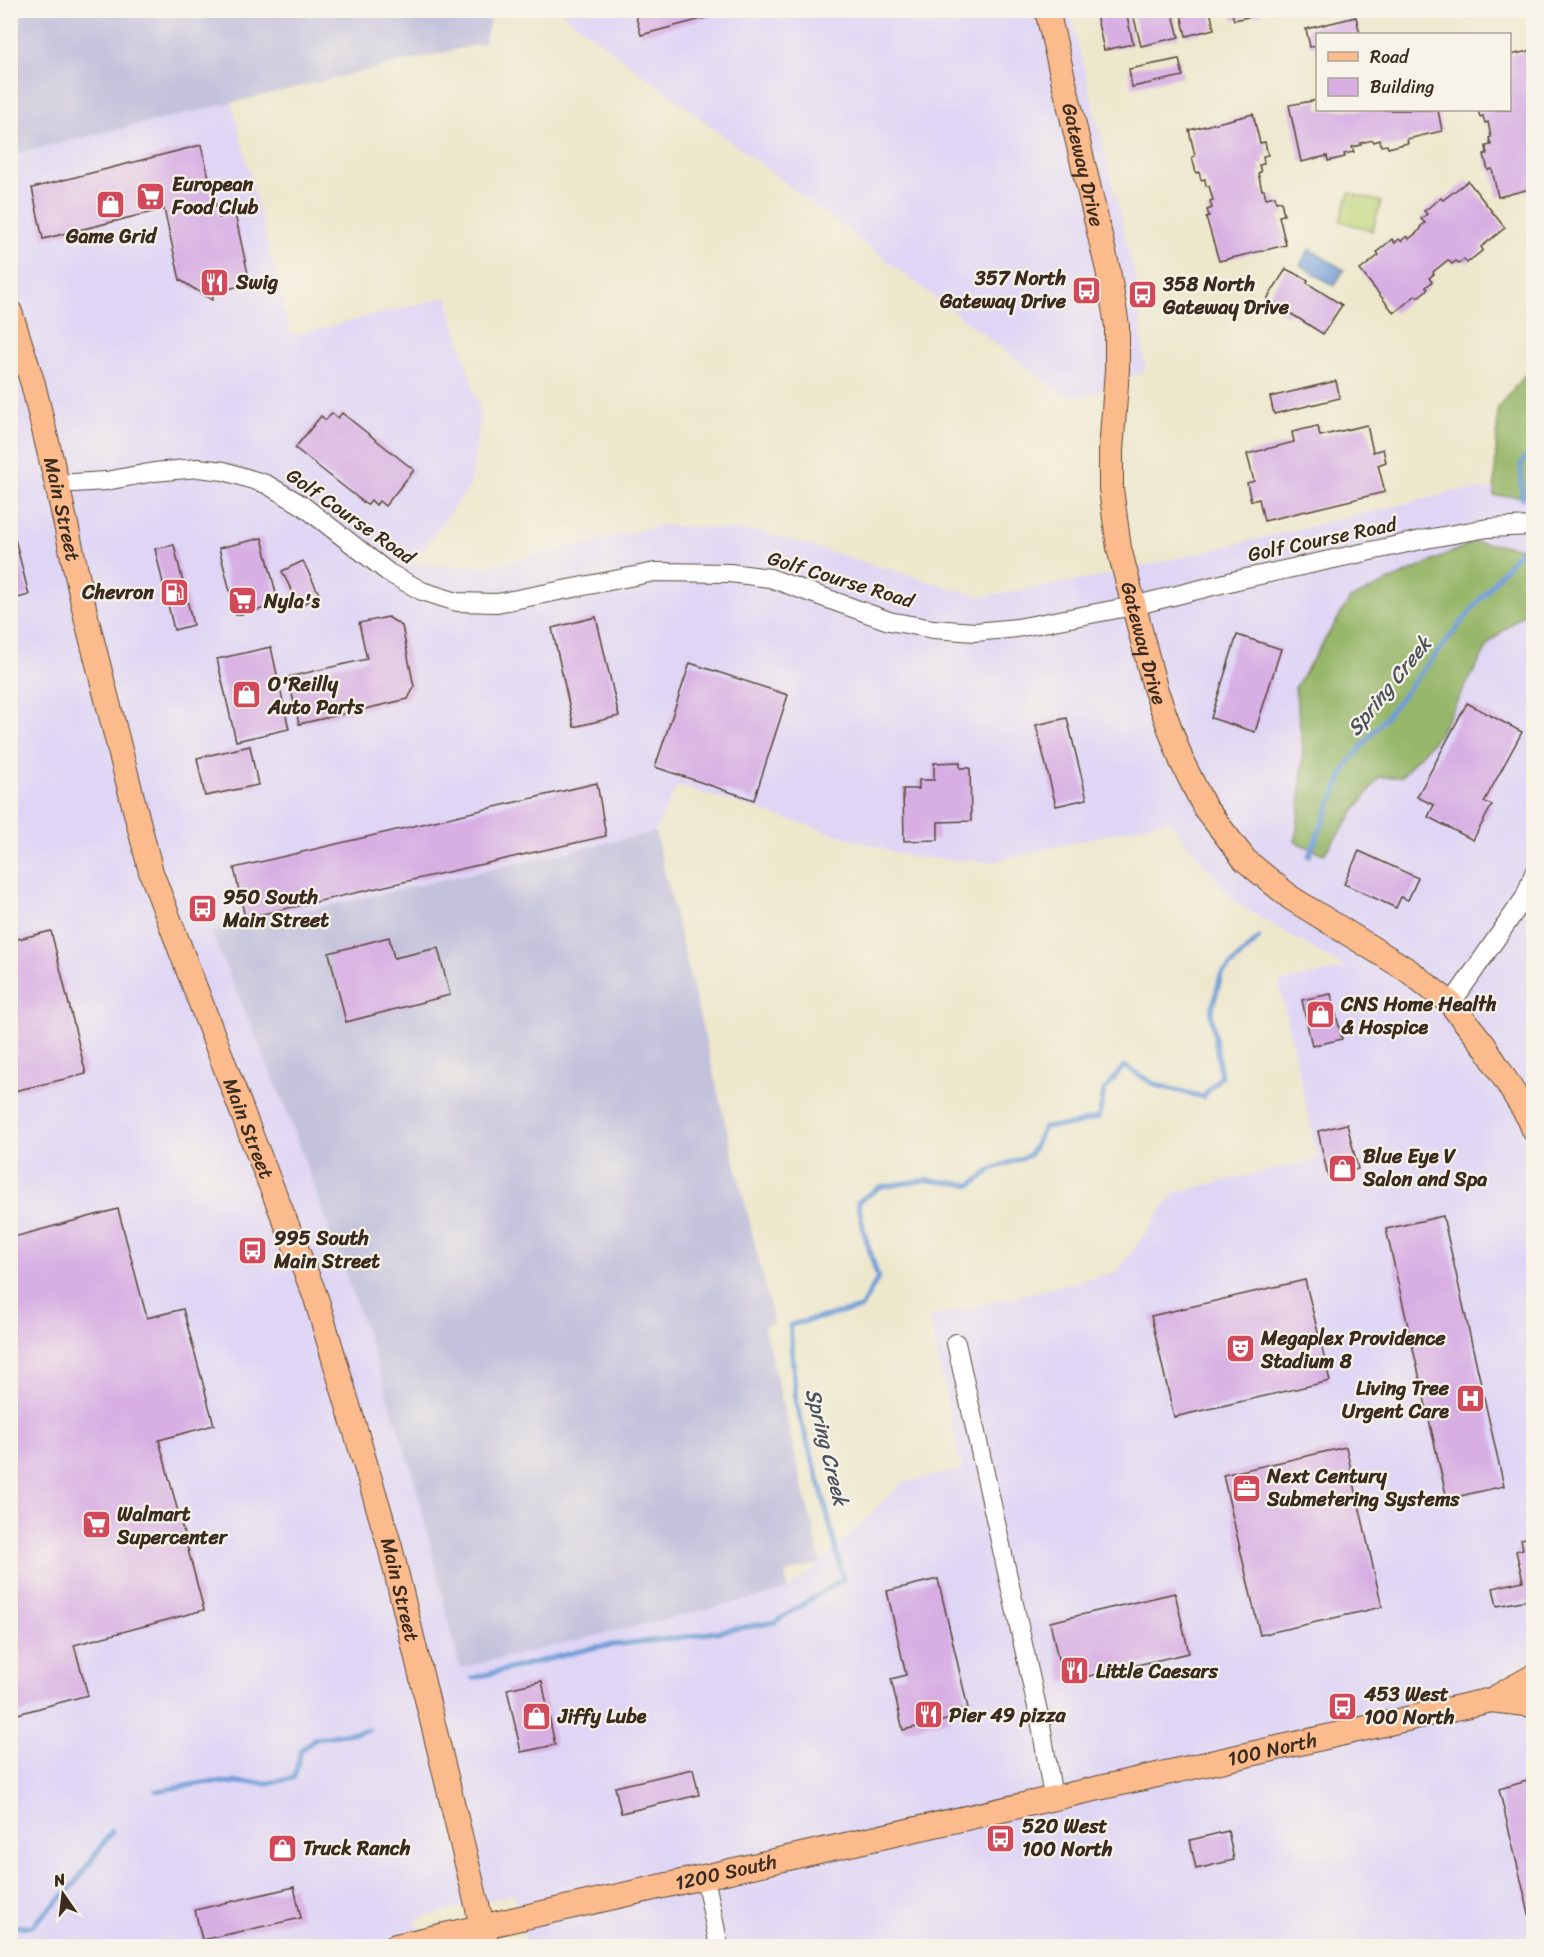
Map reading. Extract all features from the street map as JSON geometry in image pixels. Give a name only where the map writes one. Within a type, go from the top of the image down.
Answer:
[{"type":"main road","name":"Gateway Drive","points":[[1047,10],[1108,270],[1117,326],[1111,489],[1119,548],[1155,688],[1182,762],[1205,808],[1245,860],[1291,898],[1409,971],[1451,1004],[1484,1045],[1529,1118],[1533,1130]]},
{"type":"main road","name":"Main Street","points":[[10,312],[33,384],[92,641],[151,872],[254,1143],[316,1298],[390,1547],[484,1937]]},
{"type":"main road","name":"100 North","points":[[1053,1798],[1491,1700],[1533,1676]]},
{"type":"main road","name":"100 North","points":[[1491,1700],[1533,1705]]},
{"type":"main road","name":"1200 South","points":[[396,1947],[484,1937],[705,1876],[1053,1798]]},
{"type":"street","name":"Golf Course Road","points":[[57,484],[198,468],[224,471],[266,484],[302,505],[389,573],[422,591],[457,602],[497,603],[655,572],[730,573],[770,578],[889,621],[933,629],[975,632],[1017,628],[1133,606],[1237,580],[1426,539],[1488,528],[1533,526]]},
{"type":"street","points":[[1451,1004],[1525,897],[1533,873]]},
{"type":"street","points":[[956,1343],[1041,1725],[1053,1798]]},
{"type":"street","points":[[705,1876],[719,1947]]},
{"type":"shaded area","points":[[11,11],[491,11],[484,43],[11,155]]},
{"type":"shaded area","points":[[560,11],[1070,11],[1138,289],[1145,371],[1086,396],[1064,396]]},
{"type":"shaded area","points":[[232,103],[291,336],[447,297],[481,415],[470,486],[412,564],[485,567],[662,525],[763,532],[981,597],[1090,579],[1463,490],[1533,488],[1533,1946],[527,1946],[514,1894],[416,1919],[422,1946],[11,1946],[10,155]],"holes":[[[677,785],[911,857],[992,862],[1168,820],[1236,903],[1346,968],[1279,983],[1318,1159],[1174,1193],[1117,1272],[929,1318],[962,1470],[902,1483],[821,1563],[788,1589],[460,1668],[412,1470],[356,1303],[285,1106],[211,932],[655,832]]]},
{"type":"shaded area","points":[[655,832],[774,1323],[764,1326],[821,1563],[785,1573],[788,1590],[460,1668],[412,1470],[356,1303],[285,1106],[211,932]]},
{"type":"green space","points":[[1349,193],[1381,202],[1372,231],[1340,221]]},
{"type":"green space","points":[[1533,365],[1533,496],[1494,496],[1498,408]]},
{"type":"green space","points":[[1474,542],[1533,549],[1534,602],[1490,642],[1439,734],[1401,777],[1379,777],[1324,854],[1295,842],[1300,806],[1303,749],[1295,688],[1350,599]]},
{"type":"water","points":[[1309,249],[1344,270],[1334,286],[1300,265]]},
{"type":"building","points":[[634,10],[728,10],[728,12],[641,35]]},
{"type":"building","points":[[1095,10],[1129,10],[1130,15],[1127,16],[1133,44],[1104,50]]},
{"type":"building","points":[[1148,10],[1172,10],[1179,37],[1141,46],[1133,14]]},
{"type":"building","points":[[1180,10],[1210,10],[1214,29],[1186,36]]},
{"type":"building","points":[[1231,10],[1262,10],[1262,14],[1234,20]]},
{"type":"building","points":[[1356,17],[1360,33],[1316,33],[1316,46],[1310,47],[1306,29]]},
{"type":"building","points":[[1534,50],[1534,188],[1498,197],[1492,169],[1488,170],[1484,154],[1487,154],[1486,146],[1491,145],[1488,122],[1485,123],[1478,111],[1511,111],[1511,55]]},
{"type":"building","points":[[1179,59],[1183,76],[1132,87],[1129,69]]},
{"type":"building","points":[[1316,100],[1316,111],[1438,111],[1442,131],[1407,139],[1408,143],[1388,148],[1387,145],[1381,146],[1380,140],[1374,142],[1373,140],[1352,147],[1354,152],[1344,154],[1345,157],[1328,161],[1327,156],[1301,162],[1289,105]]},
{"type":"building","points":[[1253,114],[1260,143],[1265,142],[1268,155],[1263,156],[1264,164],[1259,165],[1261,172],[1258,173],[1262,190],[1266,198],[1275,196],[1276,202],[1281,201],[1284,215],[1279,216],[1286,245],[1219,261],[1206,217],[1209,216],[1207,210],[1212,208],[1210,201],[1213,200],[1205,179],[1201,180],[1199,172],[1196,173],[1189,130]]},
{"type":"building","points":[[201,145],[219,218],[235,214],[250,283],[214,293],[212,300],[180,280],[164,209],[43,239],[32,188]]},
{"type":"building","points":[[1468,181],[1505,228],[1481,247],[1483,250],[1467,263],[1464,259],[1452,264],[1448,260],[1433,272],[1434,274],[1429,278],[1432,282],[1426,287],[1428,289],[1418,297],[1416,295],[1394,313],[1360,270],[1379,255],[1377,252],[1392,239],[1395,243],[1407,236],[1409,239],[1425,223],[1421,219],[1427,214],[1424,211]]},
{"type":"building","points":[[1286,269],[1308,280],[1307,283],[1342,305],[1323,334],[1290,313],[1287,316],[1274,308],[1276,305],[1267,299]]},
{"type":"building","points":[[1336,381],[1340,398],[1274,414],[1270,397]]},
{"type":"building","points":[[332,413],[338,418],[342,413],[414,470],[385,506],[379,501],[376,505],[371,500],[367,505],[295,448],[321,416],[326,420]]},
{"type":"building","points":[[1367,425],[1373,452],[1383,449],[1386,462],[1378,465],[1385,492],[1264,521],[1259,499],[1251,501],[1247,483],[1254,481],[1247,454],[1294,442],[1292,432],[1318,426],[1320,436]]},
{"type":"building","points":[[10,531],[13,531],[29,595],[10,600]]},
{"type":"building","points":[[262,538],[279,605],[236,615],[219,548]]},
{"type":"building","name":"Chevron","points":[[174,545],[193,625],[174,630],[155,549]]},
{"type":"building","points":[[303,561],[320,596],[299,606],[282,571]]},
{"type":"building","points":[[388,617],[402,626],[414,687],[408,699],[299,724],[288,677],[367,659],[359,623]]},
{"type":"building","points":[[596,617],[619,716],[574,727],[552,628]]},
{"type":"building","points":[[1237,635],[1281,649],[1255,732],[1211,718]]},
{"type":"building","points":[[271,647],[289,729],[236,741],[217,659]]},
{"type":"building","points":[[690,663],[788,695],[754,800],[655,767]]},
{"type":"building","points":[[1467,703],[1522,732],[1484,802],[1492,805],[1473,840],[1428,817],[1434,805],[1417,797]]},
{"type":"building","points":[[1067,718],[1087,799],[1056,806],[1036,725]]},
{"type":"building","points":[[250,746],[258,785],[205,796],[197,758]]},
{"type":"building","points":[[960,762],[960,768],[970,768],[971,821],[938,822],[938,840],[904,841],[903,789],[919,789],[919,780],[934,780],[934,763]]},
{"type":"building","points":[[597,783],[606,836],[245,918],[234,868]]},
{"type":"building","points":[[1359,851],[1418,878],[1408,900],[1401,897],[1396,908],[1344,884]]},
{"type":"building","points":[[51,931],[86,1074],[10,1092],[10,941]]},
{"type":"building","points":[[389,937],[394,958],[438,948],[450,995],[346,1022],[329,953]]},
{"type":"building","points":[[1331,994],[1342,1039],[1312,1046],[1302,1000]]},
{"type":"building","points":[[1347,1124],[1358,1169],[1328,1176],[1318,1131]]},
{"type":"building","name":"Walmart Supercenter","points":[[118,1209],[147,1318],[183,1309],[214,1425],[159,1440],[204,1610],[74,1645],[88,1695],[10,1716],[10,1238]]},
{"type":"building","points":[[1443,1216],[1504,1486],[1447,1499],[1386,1229]]},
{"type":"building","name":"Megaplex Providence Stadium 8","points":[[1305,1280],[1330,1381],[1174,1417],[1151,1316]]},
{"type":"building","points":[[1346,1447],[1382,1607],[1260,1635],[1223,1475]]},
{"type":"building","points":[[1534,1536],[1534,1601],[1527,1602],[1527,1600],[1497,1606],[1493,1588],[1523,1581],[1516,1551],[1523,1549],[1521,1539]]},
{"type":"building","points":[[938,1579],[968,1708],[950,1712],[951,1719],[903,1730],[891,1679],[906,1675],[887,1591]]},
{"type":"building","points":[[1175,1593],[1189,1653],[1063,1682],[1050,1622]]},
{"type":"building","points":[[542,1681],[555,1745],[521,1752],[507,1689]]},
{"type":"building","points":[[693,1769],[699,1795],[621,1813],[615,1787]]},
{"type":"building","points":[[1534,1779],[1534,1930],[1533,1930],[1499,1789]]},
{"type":"building","points":[[1228,1831],[1234,1860],[1196,1869],[1190,1840]]},
{"type":"building","points":[[294,1887],[301,1918],[202,1940],[195,1910]]},
{"type":"waterway","name":"Spring Creek","points":[[1522,498],[1521,464],[1534,446]]},
{"type":"waterway","name":"Spring Creek","points":[[1309,856],[1347,765],[1519,551]]},
{"type":"waterway","name":"Spring Creek","points":[[473,1678],[596,1647],[692,1636],[775,1622],[843,1579],[822,1492],[796,1404],[790,1325],[861,1308],[878,1278],[864,1232],[858,1202],[880,1187],[927,1180],[972,1185],[992,1169],[1030,1155],[1044,1127],[1072,1125],[1099,1117],[1104,1091],[1124,1066],[1156,1085],[1203,1097],[1221,1076],[1211,1013],[1221,975],[1259,938]]},
{"type":"waterway","name":"Spring Creek","points":[[156,1791],[209,1782],[269,1783],[294,1778],[301,1750],[314,1739],[369,1730]]},
{"type":"waterway","name":"Spring Creek","points":[[10,1927],[32,1926],[73,1886],[112,1831]]},
{"type":"place","name":"European Food Club","points":[[151,196]]},
{"type":"place","name":"Game Grid","points":[[111,205]]},
{"type":"place","name":"Swig","points":[[215,282]]},
{"type":"place","name":"357 North Gateway Drive","points":[[1087,290]]},
{"type":"place","name":"358 North Gateway Drive","points":[[1142,295]]},
{"type":"place","name":"Chevron","points":[[175,592]]},
{"type":"place","name":"Nyla's","points":[[243,601]]},
{"type":"place","name":"O'Reilly Auto Parts","points":[[247,695]]},
{"type":"place","name":"950 South Main Street","points":[[202,908]]},
{"type":"place","name":"CNS Home Health & Hospice","points":[[1320,1015]]},
{"type":"place","name":"Blue Eye V Salon and Spa","points":[[1342,1168]]},
{"type":"place","name":"995 South Main Street","points":[[253,1250]]},
{"type":"place","name":"Megaplex Providence Stadium 8","points":[[1240,1349]]},
{"type":"place","name":"Living Tree Urgent Care","points":[[1470,1399]]},
{"type":"place","name":"Next Century Submetering Systems","points":[[1246,1488]]},
{"type":"place","name":"Walmart Supercenter","points":[[96,1525]]},
{"type":"place","name":"Little Caesars","points":[[1075,1671]]},
{"type":"place","name":"453 West 100 North","points":[[1343,1706]]},
{"type":"place","name":"Pier 49 pizza","points":[[928,1715]]},
{"type":"place","name":"Jiffy Lube","points":[[537,1716]]},
{"type":"place","name":"520 West 100 North","points":[[1001,1838]]},
{"type":"place","name":"Truck Ranch","points":[[282,1848]]}]
